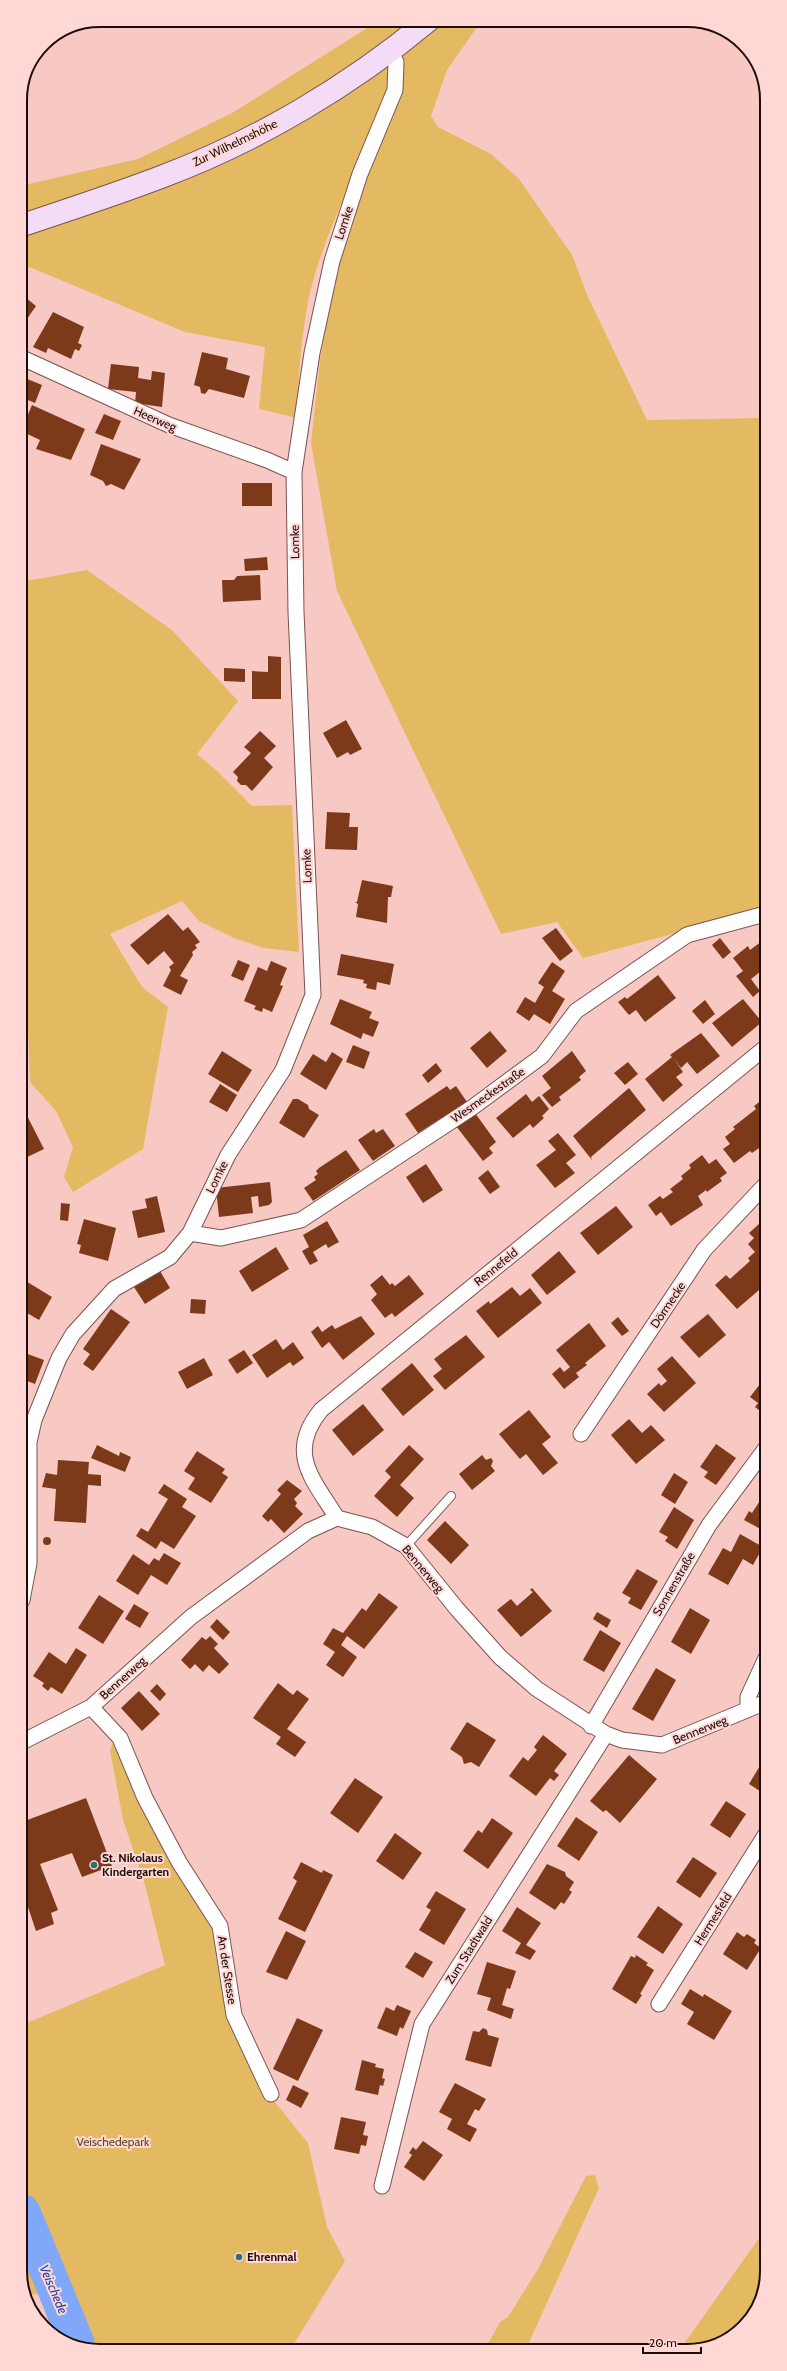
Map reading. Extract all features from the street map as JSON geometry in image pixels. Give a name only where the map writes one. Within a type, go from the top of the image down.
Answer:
[{"type":"street","name":"Zur Wilhelmshöhe","points":[[27,224],[162,177],[266,129],[326,95],[391,52],[421,27]]},
{"type":"street","name":"Lomke","points":[[27,1574],[29,1563],[29,1442],[34,1420],[59,1358],[73,1334],[114,1289],[170,1257],[190,1233],[228,1155],[283,1070],[313,995],[296,612],[294,472],[312,353],[332,261],[360,174],[395,90],[396,62],[391,52]]},
{"type":"street","name":"Heerweg","points":[[27,360],[168,425],[266,460],[294,472]]},
{"type":"street","name":"Wesmeckestraße","points":[[190,1233],[221,1238],[301,1220],[473,1107],[542,1056],[576,1011],[686,935],[760,915]]},
{"type":"street","name":"Rennefeld","points":[[337,1518],[306,1467],[305,1435],[310,1422],[321,1410],[760,1052]]},
{"type":"street","name":"Dörmecke","points":[[581,1434],[704,1250],[760,1190]]},
{"type":"street","name":"Sonnenstraße","points":[[591,1726],[708,1525],[760,1456]]},
{"type":"street","name":"Bennerweg","points":[[27,1739],[91,1707],[191,1617],[308,1531],[337,1518],[372,1527],[406,1546],[457,1609],[500,1658],[537,1689],[591,1726],[606,1734],[622,1740],[662,1745],[760,1704]]},
{"type":"street","points":[[748,1709],[748,1697],[760,1671]]},
{"type":"street","name":"An der Stesse","points":[[91,1707],[120,1738],[145,1798],[179,1862],[220,1926],[234,2016],[271,2094]]},
{"type":"street","name":"Zum Stadtwald","points":[[382,2186],[422,2024],[606,1734]]},
{"type":"street","name":"Hermesfeld","points":[[659,2004],[760,1844]]},
{"type":"lane","points":[[406,1546],[451,1496]]},
{"type":"green space","points":[[369,27],[477,27],[447,70],[431,116],[438,127],[491,154],[519,179],[572,255],[588,297],[647,420],[760,418],[760,910],[583,958],[557,922],[501,934],[337,591],[311,443],[320,360],[353,175],[316,270],[308,302],[300,360],[297,418],[259,409],[265,347],[185,332],[27,266],[27,184],[138,159],[232,113]]},
{"type":"green space","points":[[87,570],[173,631],[238,701],[197,754],[216,770],[252,806],[292,805],[299,952],[264,948],[234,938],[199,921],[182,901],[110,934],[142,987],[168,1007],[143,1149],[73,1192],[64,1177],[73,1147],[56,1111],[30,1082],[27,1002],[27,581]]},
{"type":"green space","name":"Veischedepark","points":[[114,1740],[214,1928],[216,1957],[231,2020],[265,2090],[308,2143],[327,2227],[345,2261],[294,2344],[86,2343],[60,2332],[49,2324],[40,2294],[31,2295],[29,2290],[27,2271],[27,2023],[165,1965],[144,1881],[123,1820],[110,1750]]},
{"type":"green space","points":[[595,2175],[599,2188],[528,2344],[488,2344],[500,2322],[508,2317],[538,2269],[586,2176]]},
{"type":"green space","points":[[760,2237],[760,2271],[758,2290],[748,2311],[739,2323],[727,2332],[706,2342],[684,2344]]},
{"type":"building","points":[[27,299],[36,306],[27,319]]},
{"type":"building","points":[[53,312],[84,327],[78,343],[82,345],[79,351],[75,349],[71,359],[48,348],[46,353],[33,347]]},
{"type":"building","points":[[202,352],[228,358],[226,369],[250,376],[244,398],[209,389],[205,394],[201,393],[200,387],[194,385]]},
{"type":"building","points":[[111,364],[139,367],[138,378],[151,380],[152,371],[165,373],[162,407],[135,403],[136,392],[108,389]]},
{"type":"building","points":[[27,379],[42,385],[35,403],[27,400]]},
{"type":"building","points":[[32,405],[85,429],[71,460],[36,449],[40,440],[27,434],[27,417]]},
{"type":"building","points":[[104,414],[121,421],[113,440],[95,433]]},
{"type":"building","points":[[101,444],[141,459],[124,490],[111,484],[106,486],[103,481],[90,475]]},
{"type":"building","points":[[242,483],[272,483],[272,506],[242,506]]},
{"type":"building","points":[[267,557],[268,570],[245,571],[244,559]]},
{"type":"building","points":[[260,575],[261,600],[223,602],[222,580],[234,580],[237,576]]},
{"type":"building","points":[[268,656],[281,657],[281,699],[252,699],[252,671],[268,672]]},
{"type":"building","points":[[224,668],[245,669],[245,682],[224,681]]},
{"type":"building","points":[[346,720],[362,749],[350,755],[348,752],[337,758],[323,733]]},
{"type":"building","points":[[260,731],[276,746],[264,758],[273,767],[252,791],[246,785],[241,785],[237,781],[238,777],[233,772],[251,753],[244,747]]},
{"type":"building","points":[[327,812],[350,813],[349,827],[358,827],[357,850],[325,849]]},
{"type":"building","points":[[362,880],[393,886],[391,897],[388,897],[387,923],[356,917],[358,904],[355,902],[357,902]]},
{"type":"building","points":[[168,914],[183,931],[188,927],[200,942],[195,945],[197,948],[192,952],[193,955],[180,976],[188,980],[181,995],[163,986],[171,970],[169,967],[174,963],[164,951],[148,965],[130,945]]},
{"type":"building","points":[[556,928],[573,951],[560,961],[542,938]]},
{"type":"building","points":[[720,938],[731,952],[723,959],[712,945]]},
{"type":"building","points":[[760,942],[760,972],[751,979],[760,991],[753,997],[736,976],[743,971],[733,958],[748,946],[750,950]]},
{"type":"building","points":[[341,954],[394,964],[390,985],[377,982],[376,990],[366,988],[367,984],[363,983],[364,980],[337,975]]},
{"type":"building","points":[[238,960],[250,965],[243,981],[231,976]]},
{"type":"building","points":[[271,961],[287,968],[280,985],[283,986],[272,1012],[263,1008],[262,1012],[254,1009],[256,1006],[244,1001],[258,967],[267,971]]},
{"type":"building","points":[[552,962],[565,971],[552,991],[565,999],[550,1024],[534,1014],[529,1021],[516,1012],[525,997],[535,1003],[544,987],[538,983]]},
{"type":"building","points":[[658,975],[676,998],[645,1022],[636,1010],[629,1015],[618,1002],[625,997],[627,999]]},
{"type":"building","points":[[340,999],[372,1012],[369,1018],[379,1022],[373,1037],[363,1033],[361,1039],[330,1024]]},
{"type":"building","points":[[743,999],[760,1020],[760,1024],[732,1047],[712,1023]]},
{"type":"building","points":[[705,1000],[715,1014],[703,1024],[692,1011]]},
{"type":"building","points":[[490,1031],[507,1051],[487,1068],[470,1048]]},
{"type":"building","points":[[701,1033],[720,1056],[697,1074],[687,1062],[681,1068],[674,1059],[683,1072],[676,1077],[683,1085],[663,1102],[645,1079],[672,1057],[670,1055]]},
{"type":"building","points":[[353,1045],[370,1052],[364,1069],[346,1062]]},
{"type":"building","points":[[222,1051],[252,1070],[238,1092],[208,1074]]},
{"type":"building","points":[[572,1051],[586,1071],[579,1077],[581,1080],[559,1097],[561,1100],[552,1107],[542,1095],[551,1088],[542,1076]]},
{"type":"building","points":[[332,1052],[343,1059],[326,1090],[300,1074],[313,1054],[326,1062]]},
{"type":"building","points":[[628,1062],[638,1074],[625,1085],[614,1073]]},
{"type":"building","points":[[436,1063],[442,1071],[428,1083],[422,1075]]},
{"type":"building","points":[[220,1084],[237,1095],[227,1112],[209,1102]]},
{"type":"building","points":[[447,1086],[450,1090],[456,1086],[467,1102],[418,1133],[405,1114]]},
{"type":"building","points":[[629,1088],[646,1110],[591,1157],[592,1160],[573,1136]]},
{"type":"building","points":[[526,1094],[532,1102],[539,1096],[549,1109],[542,1116],[544,1118],[533,1128],[530,1124],[513,1138],[496,1118]]},
{"type":"building","points":[[293,1099],[298,1099],[308,1105],[309,1109],[319,1115],[304,1138],[279,1123]]},
{"type":"building","points":[[760,1102],[760,1147],[752,1153],[750,1151],[734,1163],[723,1149],[730,1144],[725,1137],[735,1129],[733,1127],[756,1109],[754,1106]]},
{"type":"building","points":[[475,1113],[496,1142],[489,1148],[493,1153],[483,1161],[456,1126]]},
{"type":"building","points":[[27,1116],[44,1149],[27,1157]]},
{"type":"building","points":[[374,1129],[376,1133],[383,1129],[395,1146],[373,1161],[358,1140]]},
{"type":"building","points":[[558,1133],[576,1155],[566,1163],[575,1173],[555,1188],[536,1165],[556,1150],[548,1141]]},
{"type":"building","points":[[346,1150],[360,1170],[313,1201],[304,1188],[316,1180],[314,1177],[318,1174],[316,1171],[319,1168]]},
{"type":"building","points":[[702,1155],[709,1164],[716,1159],[727,1173],[720,1178],[722,1181],[707,1192],[706,1190],[698,1196],[703,1205],[671,1226],[661,1212],[656,1216],[648,1205],[660,1196],[663,1199],[673,1192],[670,1189],[683,1179],[681,1176],[691,1168],[689,1165]]},
{"type":"building","points":[[426,1164],[443,1190],[423,1203],[406,1177]]},
{"type":"building","points":[[488,1170],[500,1187],[490,1194],[478,1178]]},
{"type":"building","points":[[270,1182],[272,1202],[269,1205],[259,1207],[258,1196],[251,1197],[253,1213],[219,1217],[216,1188]]},
{"type":"building","points":[[157,1196],[165,1232],[138,1238],[132,1211],[147,1208],[145,1199]]},
{"type":"building","points":[[61,1203],[70,1204],[68,1221],[60,1220]]},
{"type":"building","points":[[616,1206],[633,1227],[598,1255],[580,1233]]},
{"type":"building","points":[[84,1219],[116,1228],[108,1261],[79,1253],[81,1245],[77,1244]]},
{"type":"building","points":[[327,1221],[339,1242],[328,1248],[326,1244],[313,1252],[318,1261],[310,1265],[302,1251],[309,1247],[303,1235]]},
{"type":"building","points":[[759,1224],[760,1289],[737,1309],[715,1285],[726,1275],[730,1279],[750,1261],[748,1258],[755,1252],[748,1244],[754,1238],[749,1233]]},
{"type":"building","points":[[276,1247],[289,1269],[252,1292],[239,1271]]},
{"type":"building","points":[[559,1251],[576,1272],[547,1295],[531,1275]]},
{"type":"building","points":[[160,1271],[170,1288],[145,1304],[134,1287]]},
{"type":"building","points":[[382,1275],[390,1285],[392,1283],[395,1286],[409,1275],[424,1294],[395,1317],[392,1313],[385,1318],[371,1300],[377,1294],[370,1285]]},
{"type":"building","points":[[27,1282],[52,1297],[39,1320],[27,1313]]},
{"type":"building","points":[[512,1287],[520,1296],[530,1288],[542,1303],[498,1338],[476,1311],[489,1301],[490,1304]]},
{"type":"building","points":[[191,1299],[206,1300],[205,1314],[190,1313]]},
{"type":"building","points":[[111,1309],[130,1322],[93,1371],[83,1364],[90,1354],[83,1349]]},
{"type":"building","points":[[708,1314],[726,1335],[699,1358],[680,1337]]},
{"type":"building","points":[[361,1316],[375,1334],[343,1360],[329,1342],[322,1348],[311,1332],[318,1326],[322,1332],[332,1325],[335,1329]]},
{"type":"building","points":[[618,1317],[629,1331],[622,1336],[611,1323]]},
{"type":"building","points":[[589,1323],[606,1346],[585,1363],[587,1365],[576,1373],[579,1377],[564,1389],[552,1374],[560,1367],[564,1372],[570,1367],[556,1350]]},
{"type":"building","points":[[466,1335],[485,1357],[445,1390],[433,1376],[442,1369],[434,1359]]},
{"type":"building","points":[[276,1339],[283,1350],[293,1342],[304,1358],[293,1366],[290,1362],[267,1378],[252,1355]]},
{"type":"building","points":[[244,1350],[253,1363],[237,1374],[228,1360]]},
{"type":"building","points":[[27,1354],[44,1360],[35,1384],[27,1381]]},
{"type":"building","points":[[672,1356],[696,1383],[664,1412],[647,1394],[659,1383],[661,1386],[667,1381],[657,1369]]},
{"type":"building","points":[[204,1358],[213,1375],[187,1389],[178,1372]]},
{"type":"building","points":[[412,1363],[434,1390],[403,1416],[381,1389]]},
{"type":"building","points":[[760,1384],[760,1411],[755,1407],[758,1403],[750,1397]]},
{"type":"building","points":[[363,1404],[384,1430],[353,1456],[332,1430]]},
{"type":"building","points":[[529,1410],[551,1437],[542,1444],[558,1463],[543,1475],[526,1454],[520,1459],[499,1434]]},
{"type":"building","points":[[629,1419],[642,1433],[651,1425],[665,1440],[636,1464],[611,1435]]},
{"type":"building","points":[[716,1444],[736,1458],[716,1485],[704,1477],[708,1472],[700,1467]]},
{"type":"building","points":[[97,1445],[119,1456],[120,1452],[131,1457],[125,1472],[91,1458]]},
{"type":"building","points":[[409,1445],[424,1459],[400,1485],[414,1498],[397,1517],[374,1496],[391,1477],[385,1471]]},
{"type":"building","points":[[197,1451],[225,1469],[222,1473],[228,1477],[211,1503],[188,1489],[195,1478],[184,1471]]},
{"type":"building","points":[[482,1455],[486,1460],[491,1458],[493,1461],[491,1466],[495,1471],[472,1490],[459,1474]]},
{"type":"building","points":[[58,1460],[89,1462],[88,1474],[101,1475],[101,1486],[88,1485],[86,1523],[54,1521],[56,1489],[42,1487],[46,1473],[57,1475]]},
{"type":"building","points":[[674,1473],[688,1482],[675,1504],[661,1495]]},
{"type":"building","points":[[287,1480],[302,1491],[294,1499],[297,1503],[295,1506],[303,1514],[284,1533],[271,1519],[268,1522],[262,1516],[281,1494],[277,1490]]},
{"type":"building","points":[[164,1484],[187,1499],[182,1507],[196,1516],[174,1549],[161,1541],[156,1549],[136,1536],[141,1528],[148,1532],[168,1499],[158,1493]]},
{"type":"building","points":[[760,1501],[760,1529],[744,1520],[749,1511],[752,1513]]},
{"type":"building","points":[[674,1507],[694,1520],[677,1549],[665,1541],[668,1537],[659,1532]]},
{"type":"building","points":[[445,1521],[469,1545],[451,1564],[427,1540]]},
{"type":"building","points":[[740,1534],[760,1545],[760,1552],[753,1565],[743,1559],[728,1585],[708,1574],[723,1548],[731,1552]]},
{"type":"building","points":[[47,1537],[50,1538],[50,1544],[47,1545],[44,1544],[43,1541],[44,1538]]},
{"type":"building","points":[[164,1553],[181,1563],[167,1585],[151,1575],[138,1595],[116,1581],[133,1554],[149,1565],[154,1558],[159,1561]]},
{"type":"building","points":[[637,1569],[658,1581],[641,1610],[628,1603],[631,1598],[622,1593]]},
{"type":"building","points":[[532,1588],[552,1611],[521,1637],[497,1610],[511,1599],[517,1606],[533,1592],[530,1590]]},
{"type":"building","points":[[379,1593],[398,1607],[364,1649],[347,1636],[341,1645],[357,1657],[343,1677],[326,1665],[335,1652],[323,1644],[333,1628],[343,1633],[362,1608],[366,1611]]},
{"type":"building","points":[[99,1595],[124,1611],[103,1644],[78,1628]]},
{"type":"building","points":[[134,1604],[149,1613],[140,1628],[125,1619]]},
{"type":"building","points":[[690,1608],[710,1620],[691,1654],[671,1642]]},
{"type":"building","points":[[597,1612],[611,1620],[607,1628],[593,1619]]},
{"type":"building","points":[[217,1619],[230,1632],[223,1640],[210,1627]]},
{"type":"building","points":[[600,1630],[621,1643],[604,1672],[583,1660]]},
{"type":"building","points":[[210,1636],[218,1644],[214,1648],[229,1664],[219,1674],[209,1665],[203,1672],[195,1664],[190,1669],[181,1660],[202,1637],[206,1640]]},
{"type":"building","points":[[76,1648],[87,1655],[62,1694],[51,1687],[48,1691],[42,1686],[44,1683],[33,1676],[49,1652],[66,1664]]},
{"type":"building","points":[[656,1668],[676,1680],[653,1721],[632,1709]]},
{"type":"building","points":[[278,1683],[293,1695],[297,1690],[309,1699],[287,1729],[306,1742],[295,1757],[276,1744],[281,1737],[253,1718]]},
{"type":"building","points":[[157,1684],[166,1694],[160,1701],[150,1691]]},
{"type":"building","points":[[139,1691],[160,1714],[142,1731],[121,1708]]},
{"type":"building","points":[[467,1722],[496,1740],[479,1767],[471,1762],[464,1764],[462,1757],[450,1749]]},
{"type":"building","points":[[543,1735],[567,1754],[554,1771],[559,1775],[554,1781],[550,1778],[536,1796],[509,1776],[523,1757],[528,1761],[537,1750],[534,1747]]},
{"type":"building","points":[[629,1755],[657,1779],[620,1823],[606,1810],[603,1812],[590,1801]]},
{"type":"building","points":[[760,1766],[760,1791],[749,1784]]},
{"type":"building","points":[[355,1778],[383,1797],[358,1833],[330,1813]]},
{"type":"building","name":"St. Nikolaus Kindergarten","points":[[86,1798],[112,1866],[82,1877],[72,1853],[40,1864],[58,1910],[51,1913],[54,1924],[36,1931],[27,1904],[27,1820]]},
{"type":"building","points":[[726,1801],[746,1814],[730,1838],[710,1825]]},
{"type":"building","points":[[576,1817],[598,1832],[579,1861],[557,1846]]},
{"type":"building","points":[[492,1818],[513,1833],[488,1869],[463,1851],[478,1830],[482,1833]]},
{"type":"building","points":[[395,1833],[422,1853],[403,1880],[376,1861]]},
{"type":"building","points":[[693,1857],[717,1873],[700,1898],[676,1882]]},
{"type":"building","points":[[301,1862],[322,1873],[323,1870],[333,1875],[305,1932],[278,1919],[297,1881],[293,1878]]},
{"type":"building","points":[[547,1864],[565,1872],[566,1876],[574,1882],[569,1890],[572,1892],[564,1904],[561,1902],[555,1910],[529,1893]]},
{"type":"building","points":[[436,1891],[466,1909],[444,1945],[419,1930],[431,1910],[426,1907]]},
{"type":"building","points":[[658,1906],[683,1924],[663,1954],[637,1937]]},
{"type":"building","points":[[517,1907],[541,1923],[526,1945],[536,1951],[530,1960],[515,1953],[521,1943],[502,1931]]},
{"type":"building","points":[[286,1931],[306,1941],[287,1980],[266,1972]]},
{"type":"building","points":[[737,1932],[744,1937],[747,1934],[756,1940],[754,1943],[760,1947],[747,1970],[723,1954]]},
{"type":"building","points":[[415,1952],[433,1962],[423,1978],[405,1967]]},
{"type":"building","points":[[636,1955],[648,1963],[646,1965],[654,1970],[636,2004],[612,1989],[631,1956],[635,1958]]},
{"type":"building","points":[[487,1962],[516,1971],[510,1989],[507,1988],[502,2005],[514,2009],[511,2019],[487,2010],[491,1998],[477,1994]]},
{"type":"building","points":[[690,1989],[703,1997],[704,1994],[732,2011],[714,2040],[687,2024],[694,2012],[681,2004]]},
{"type":"building","points":[[397,2005],[411,2011],[403,2029],[400,2027],[397,2036],[377,2028],[386,2007],[394,2011]]},
{"type":"building","points":[[297,2018],[323,2030],[298,2081],[273,2069]]},
{"type":"building","points":[[483,2028],[487,2030],[488,2035],[499,2038],[491,2067],[465,2060],[473,2031],[479,2032]]},
{"type":"building","points":[[362,2060],[376,2064],[375,2067],[384,2069],[382,2078],[385,2079],[383,2086],[380,2085],[378,2095],[355,2090]]},
{"type":"building","points":[[455,2083],[486,2099],[479,2111],[475,2109],[467,2124],[477,2129],[470,2142],[447,2129],[452,2119],[439,2112]]},
{"type":"building","points":[[293,2085],[309,2093],[301,2108],[286,2100]]},
{"type":"building","points":[[341,2117],[366,2122],[363,2135],[368,2136],[366,2146],[361,2145],[359,2154],[334,2149]]},
{"type":"building","points":[[423,2141],[443,2155],[424,2181],[404,2167],[412,2155],[409,2153],[413,2147],[416,2150]]},
{"type":"waterway","name":"Veischede","points":[[27,2222],[76,2339]]},
{"type":"place","name":"St. Nikolaus Kindergarten","points":[[94,1865]]},
{"type":"place","name":"Ehrenmal","points":[[239,2257]]}]
